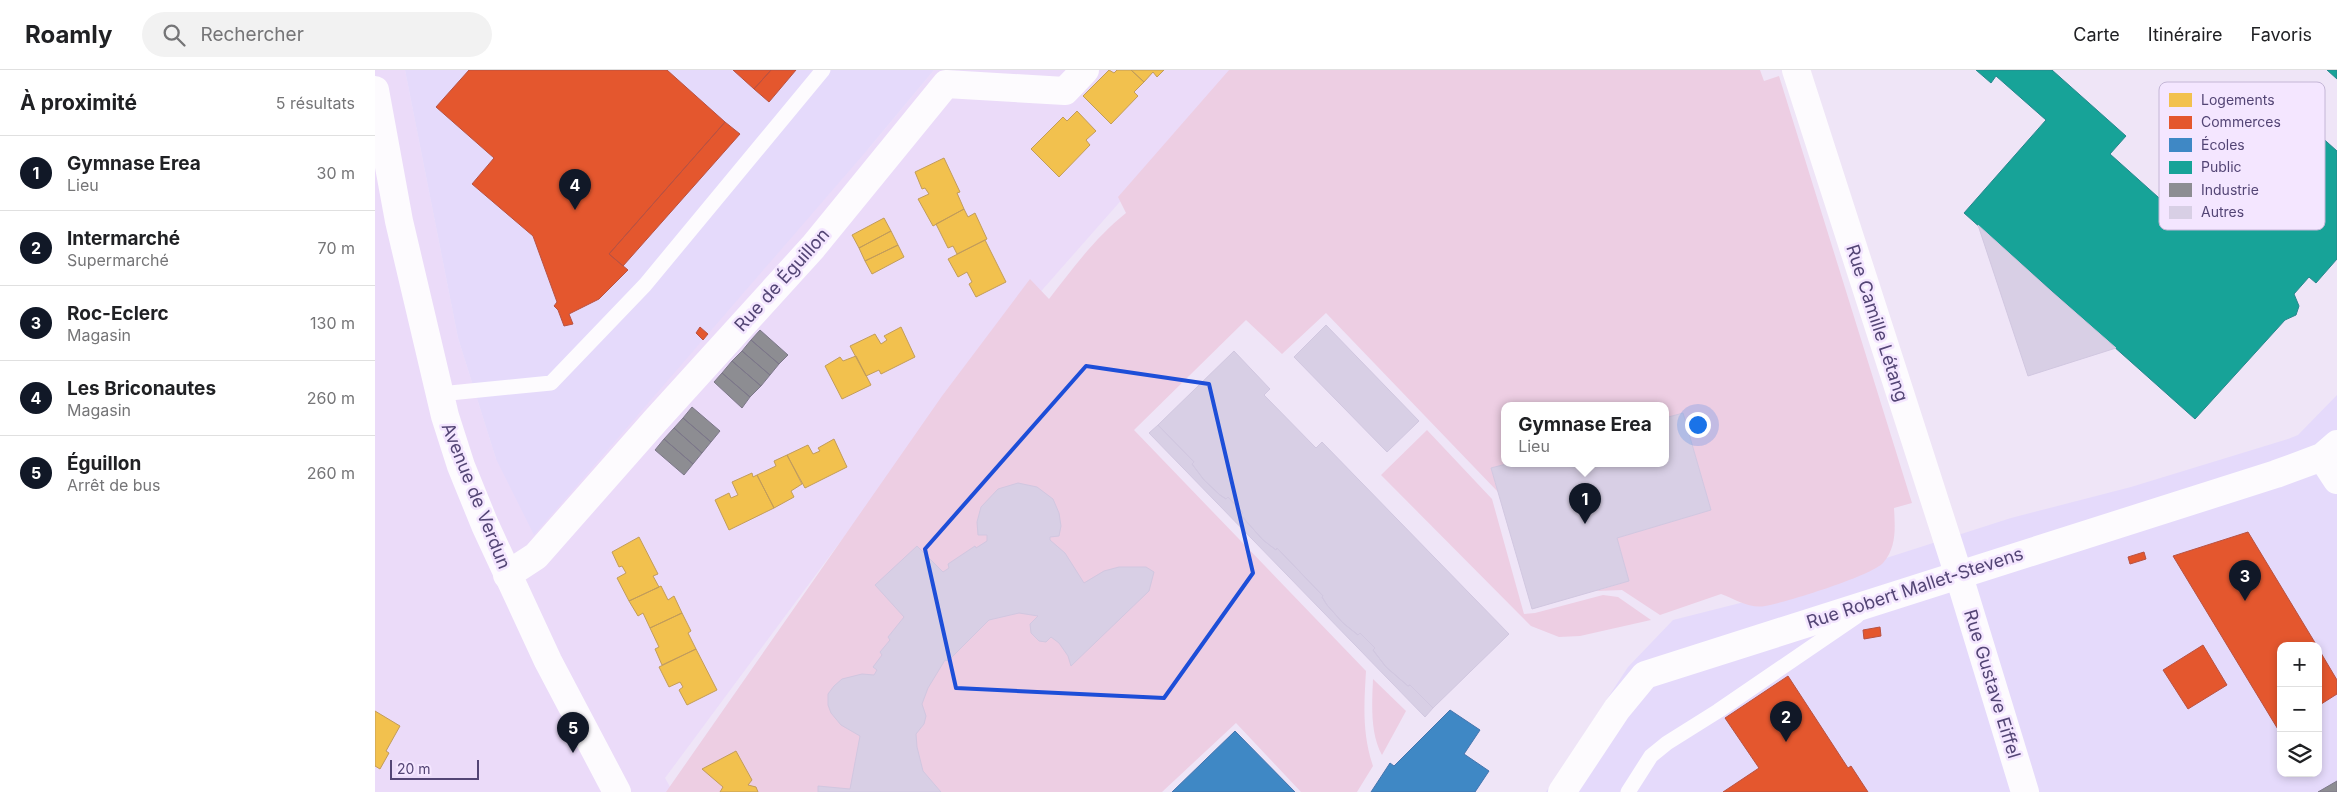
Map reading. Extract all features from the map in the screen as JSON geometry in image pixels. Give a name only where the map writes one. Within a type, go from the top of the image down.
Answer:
[{"type":"street","name":"Rue de Éguillon","points":[[507,575],[536,556],[655,420],[813,247],[947,84],[1065,91],[1085,70]]},
{"type":"street","name":"Rue Camille Létang","points":[[1796,70],[1959,576]]},
{"type":"street","name":"Avenue de Verdun","points":[[375,90],[399,221],[440,394],[461,466],[507,575],[548,661],[617,792]]},
{"type":"street","name":"Rue Robert Mallet-Stevens","points":[[1563,792],[1617,709],[1645,675],[2276,474],[2329,450],[2337,480]]},
{"type":"street","name":"Rue Gustave Eiffel","points":[[1959,576],[2025,792]]},
{"type":"lane","points":[[440,394],[551,383],[645,285],[823,70]]},
{"type":"lane","points":[[1628,792],[1651,756],[1667,743],[1718,711],[1879,601]]},
{"type":"highlighted area","points":[[1086,366],[1209,384],[1253,573],[1164,698],[956,688],[925,549]]},
{"type":"shaded area","points":[[375,70],[405,70],[458,338],[496,459],[869,148],[934,70],[1236,70],[947,398],[665,778],[673,792],[375,792]]},
{"type":"shaded area","points":[[405,70],[934,70],[869,148],[534,535],[496,459],[458,338]]},
{"type":"shaded area","points":[[1229,70],[1760,70],[1764,81],[1779,76],[1912,503],[1894,508],[1895,530],[1893,544],[1888,557],[1883,563],[1862,575],[1790,600],[1765,606],[1748,605],[1721,594],[1660,615],[1622,590],[1596,591],[1629,581],[1617,538],[1711,510],[1683,413],[1669,417],[1669,402],[1501,402],[1501,465],[1491,468],[1498,492],[1326,313],[1282,354],[1246,320],[1134,430],[1366,671],[1365,730],[1373,766],[1357,792],[1301,792],[1236,723],[1162,792],[666,792],[942,396],[1030,279],[1049,299],[1094,243],[1126,213],[1118,197]]},
{"type":"shaded area","points":[[2337,395],[2337,792],[1546,792],[1628,667],[1673,620],[1768,596],[2011,518],[2131,487],[2298,435]]},
{"type":"shaded area","points":[[1427,430],[1492,499],[1524,614],[1535,613],[1603,595],[1618,597],[1651,620],[1580,636],[1559,637],[1531,626],[1381,475]]},
{"type":"shaded area","points":[[1373,679],[1406,711],[1382,755],[1375,737],[1372,708]]},
{"type":"building: Logements","points":[[1109,70],[1114,73],[1117,70],[1131,70],[1144,82],[1134,92],[1138,96],[1111,124],[1083,96]]},
{"type":"building: Logements","points":[[1131,70],[1164,70],[1157,77],[1153,72],[1144,82]]},
{"type":"building: Logements","points":[[1077,111],[1096,131],[1086,140],[1090,145],[1059,177],[1031,149],[1063,117],[1067,121]]},
{"type":"building: Logements","points":[[944,158],[960,192],[957,193],[964,209],[933,226],[918,199],[929,194],[925,188],[922,189],[915,172]]},
{"type":"building: Logements","points":[[964,209],[968,217],[975,213],[987,239],[957,254],[953,246],[948,248],[936,224]]},
{"type":"building: Logements","points":[[884,218],[891,231],[859,248],[852,235]]},
{"type":"building: Logements","points":[[891,231],[898,245],[865,261],[859,248]]},
{"type":"building: Logements","points":[[985,240],[1006,282],[976,297],[969,284],[972,282],[967,272],[958,277],[948,259]]},
{"type":"building: Logements","points":[[898,245],[904,257],[872,274],[865,261]]},
{"type":"building: Logements","points":[[901,327],[915,357],[881,374],[879,370],[866,376],[850,346],[875,334],[881,344],[887,340],[884,336]]},
{"type":"building: Logements","points":[[856,356],[871,385],[842,399],[825,366],[840,357],[843,361]]},
{"type":"building: Logements","points":[[834,439],[847,467],[805,488],[787,455],[808,445],[813,454],[820,451],[818,448]]},
{"type":"building: Logements","points":[[787,455],[802,484],[791,491],[794,497],[774,508],[757,475],[776,466],[774,461]]},
{"type":"building: Logements","points":[[752,473],[753,477],[757,475],[774,508],[729,530],[715,500],[729,493],[731,498],[738,495],[732,482]]},
{"type":"building: Logements","points":[[639,537],[658,574],[653,576],[659,587],[629,601],[617,578],[626,573],[622,566],[619,567],[612,552]]},
{"type":"building: Logements","points":[[661,586],[668,600],[674,596],[682,613],[650,628],[643,613],[638,616],[629,601]]},
{"type":"building: Logements","points":[[682,613],[691,631],[688,633],[696,649],[662,665],[655,649],[659,647],[650,628]]},
{"type":"building: Logements","points":[[696,649],[717,690],[687,705],[679,690],[683,687],[680,682],[669,687],[659,667]]},
{"type":"building: Logements","points":[[375,711],[400,726],[386,751],[389,753],[380,769],[375,766]]},
{"type":"building: Logements","points":[[736,751],[752,780],[748,785],[756,787],[758,792],[720,792],[723,787],[702,769]]},
{"type":"building: Commerces","points":[[469,70],[667,70],[725,122],[609,254],[628,270],[599,299],[569,314],[573,324],[564,326],[558,310],[554,306],[557,302],[533,236],[472,184],[494,158],[436,107]]},
{"type":"building: Commerces","points":[[733,70],[771,70],[754,89]]},
{"type":"building: Commerces","points":[[771,70],[796,70],[769,102],[754,89]]},
{"type":"building: Commerces","points":[[725,122],[740,134],[623,266],[609,254]]},
{"type":"building: Commerces","points":[[700,327],[708,334],[703,340],[696,333]]},
{"type":"building: Commerces","points":[[2248,532],[2315,642],[2277,642],[2277,728],[2173,556]]},
{"type":"building: Commerces","points":[[2144,552],[2146,559],[2130,564],[2128,557]]},
{"type":"building: Commerces","points":[[1880,627],[1881,636],[1864,639],[1863,630]]},
{"type":"building: Commerces","points":[[2203,645],[2227,685],[2188,709],[2163,670]]},
{"type":"building: Commerces","points":[[2322,655],[2337,680],[2337,694],[2322,703]]},
{"type":"building: Commerces","points":[[1788,676],[1848,768],[1851,766],[1868,792],[1723,792],[1759,768],[1725,718]]},
{"type":"building: Écoles","points":[[1450,710],[1480,730],[1464,754],[1489,771],[1475,792],[1371,792],[1390,763],[1394,766]]},
{"type":"building: Écoles","points":[[1235,731],[1295,792],[1172,792]]},
{"type":"building: Public","points":[[1976,70],[2052,70],[2126,136],[2110,154],[2159,198],[2159,230],[2325,230],[2325,140],[2337,151],[2337,259],[2316,283],[2309,277],[2294,294],[2299,306],[2296,315],[2285,320],[2195,419],[1964,213],[2046,120],[1996,76],[1991,83]]},
{"type":"building: Public","points":[[2327,70],[2337,70],[2337,79]]},
{"type":"building: Industrie","points":[[760,330],[788,355],[779,364],[751,340]]},
{"type":"building: Industrie","points":[[751,340],[779,364],[770,375],[742,351]]},
{"type":"building: Industrie","points":[[742,351],[770,375],[761,386],[732,361]]},
{"type":"building: Industrie","points":[[732,361],[761,386],[750,397],[722,373]]},
{"type":"building: Industrie","points":[[722,373],[750,397],[742,408],[714,382]]},
{"type":"building: Industrie","points":[[692,407],[720,431],[711,442],[683,418]]},
{"type":"building: Industrie","points":[[683,418],[711,442],[702,453],[674,428]]},
{"type":"building: Industrie","points":[[674,428],[702,453],[693,464],[664,439]]},
{"type":"building: Industrie","points":[[664,439],[693,464],[684,475],[655,450]]},
{"type":"building: Industrie","points":[[2337,781],[2337,792],[2318,792]]},
{"type":"building: Autres","points":[[1978,225],[2052,292],[2116,348],[2028,376]]},
{"type":"building: Autres","points":[[1326,325],[1419,421],[1387,452],[1294,357]]},
{"type":"building: Autres","points":[[1234,351],[1270,389],[1264,395],[1316,448],[1322,442],[1509,634],[1433,708],[1410,685],[1408,686],[1386,667],[1373,650],[1375,648],[1360,633],[1358,635],[1343,623],[1327,605],[1323,596],[1277,548],[1276,550],[1263,540],[1241,515],[1243,513],[1228,497],[1226,499],[1220,495],[1204,480],[1192,464],[1194,462],[1158,425]]},
{"type":"building: Autres","points":[[1683,413],[1711,510],[1617,538],[1629,581],[1532,609],[1491,468],[1501,465],[1501,467],[1669,467],[1669,417]]},
{"type":"building: Autres","points":[[1158,425],[1194,462],[1192,464],[1204,480],[1220,495],[1226,499],[1228,497],[1243,513],[1241,515],[1263,540],[1276,550],[1277,548],[1323,596],[1327,605],[1343,623],[1358,635],[1360,633],[1375,648],[1373,650],[1386,667],[1408,686],[1410,685],[1433,708],[1425,717],[1149,433]]},
{"type":"building: Autres","points":[[1018,483],[1037,487],[1053,499],[1059,513],[1061,526],[1059,536],[1050,537],[1050,540],[1065,553],[1084,583],[1104,571],[1119,567],[1146,567],[1154,572],[1149,591],[1071,666],[1068,656],[1059,643],[1051,637],[1046,642],[1039,641],[1031,633],[1030,624],[1038,616],[1019,613],[989,620],[948,661],[945,660],[928,688],[922,704],[926,716],[924,724],[916,734],[923,771],[941,792],[818,792],[818,786],[850,789],[860,736],[841,725],[831,713],[828,705],[828,694],[842,679],[862,674],[874,675],[877,670],[873,667],[882,655],[880,652],[890,640],[888,637],[904,617],[875,585],[917,546],[943,572],[949,568],[948,564],[975,546],[976,548],[987,541],[987,535],[978,535],[977,522],[981,507],[998,489]]},
{"type":"place","name":"Les Briconautes","points":[[575,210]]},
{"type":"place","name":"Gymnase Erea","points":[[1585,524]]},
{"type":"place","name":"Roc-Eclerc","points":[[2245,601]]},
{"type":"place","name":"Intermarché","points":[[1786,742]]},
{"type":"place","name":"Éguillon","points":[[573,753]]}]
